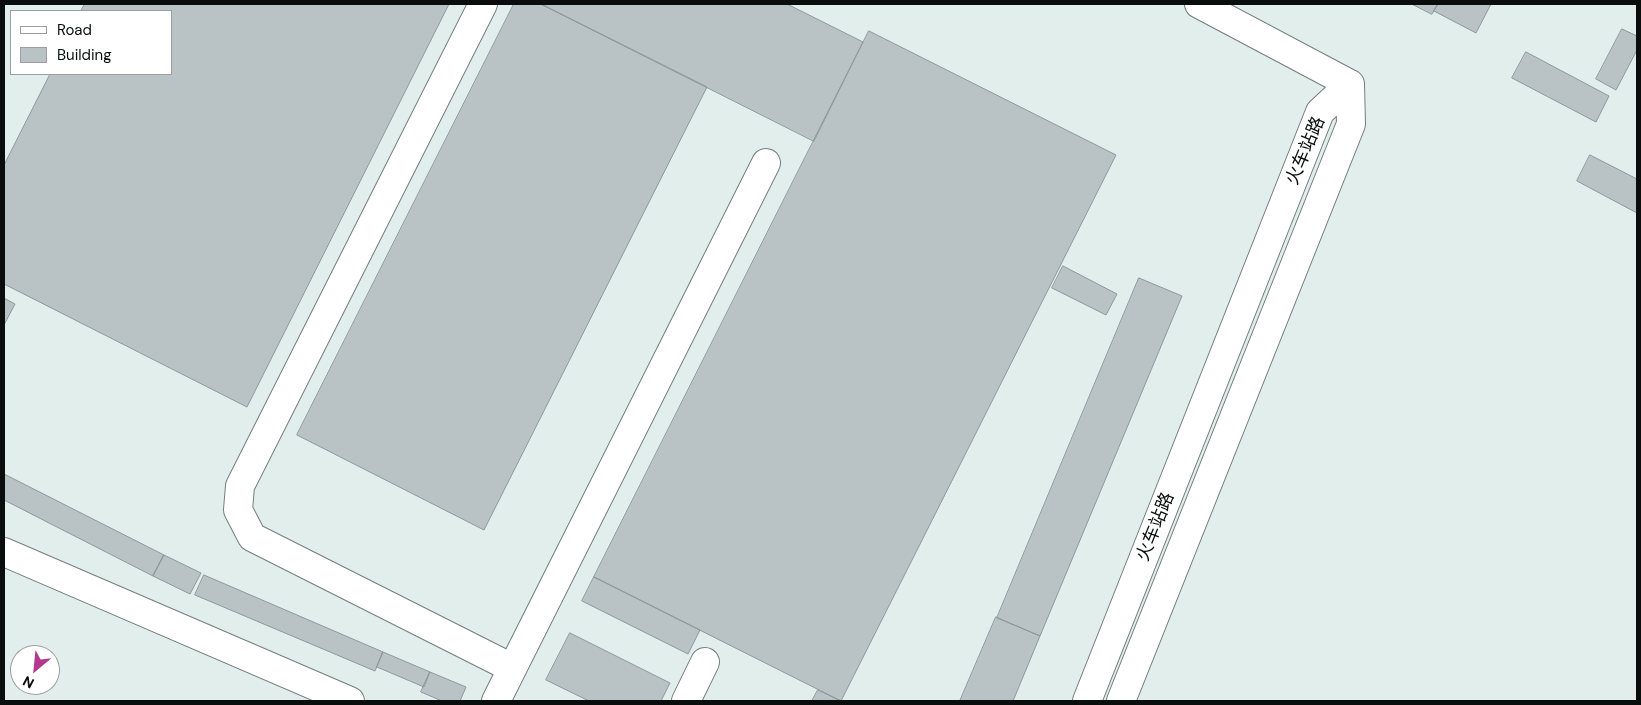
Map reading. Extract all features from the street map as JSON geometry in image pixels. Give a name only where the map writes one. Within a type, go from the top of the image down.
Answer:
[{"type":"street","points":[[482,4],[240,486],[238,510],[252,537],[512,668]]},
{"type":"street","points":[[1198,4],[1350,84]]},
{"type":"street","name":"火车站路","points":[[1087,701],[1320,112],[1350,84]]},
{"type":"street","name":"火车站路","points":[[1121,701],[1350,124],[1350,84]]},
{"type":"street","points":[[496,701],[766,163]]},
{"type":"street","points":[[4,552],[350,701]]},
{"type":"street","points":[[686,701],[705,662]]},
{"type":"building","points":[[85,4],[449,4],[247,407],[4,284],[4,165],[49,75],[172,75],[172,10],[82,10]]},
{"type":"building","points":[[514,4],[541,4],[707,87],[484,530],[297,435]]},
{"type":"building","points":[[541,4],[787,4],[863,42],[814,141]]},
{"type":"building","points":[[1412,4],[1438,4],[1432,14]]},
{"type":"building","points":[[1438,4],[1491,4],[1476,33],[1434,11]]},
{"type":"building","points":[[1622,29],[1637,36],[1637,50],[1616,90],[1596,79]]},
{"type":"building","points":[[869,31],[1116,155],[841,701],[594,577]]},
{"type":"building","points":[[1526,52],[1609,96],[1596,122],[1512,78]]},
{"type":"building","points":[[1590,155],[1637,179],[1637,213],[1577,181]]},
{"type":"building","points":[[1063,266],[1117,294],[1106,315],[1052,288]]},
{"type":"building","points":[[1139,278],[1182,296],[1040,636],[997,618]]},
{"type":"building","points":[[4,298],[15,304],[4,325]]},
{"type":"building","points":[[4,474],[164,555],[153,576],[4,500]]},
{"type":"building","points":[[164,555],[201,573],[190,594],[153,576]]},
{"type":"building","points":[[204,575],[383,652],[375,671],[195,595]]},
{"type":"building","points":[[594,577],[700,630],[688,654],[582,601]]},
{"type":"building","points":[[996,617],[1040,636],[1013,701],[960,701]]},
{"type":"building","points":[[570,633],[670,683],[661,701],[589,701],[546,680]]},
{"type":"building","points":[[383,652],[430,672],[424,687],[377,667]]},
{"type":"building","points":[[430,672],[466,687],[460,701],[442,701],[421,692]]},
{"type":"building","points":[[818,690],[841,701],[812,701]]}]
